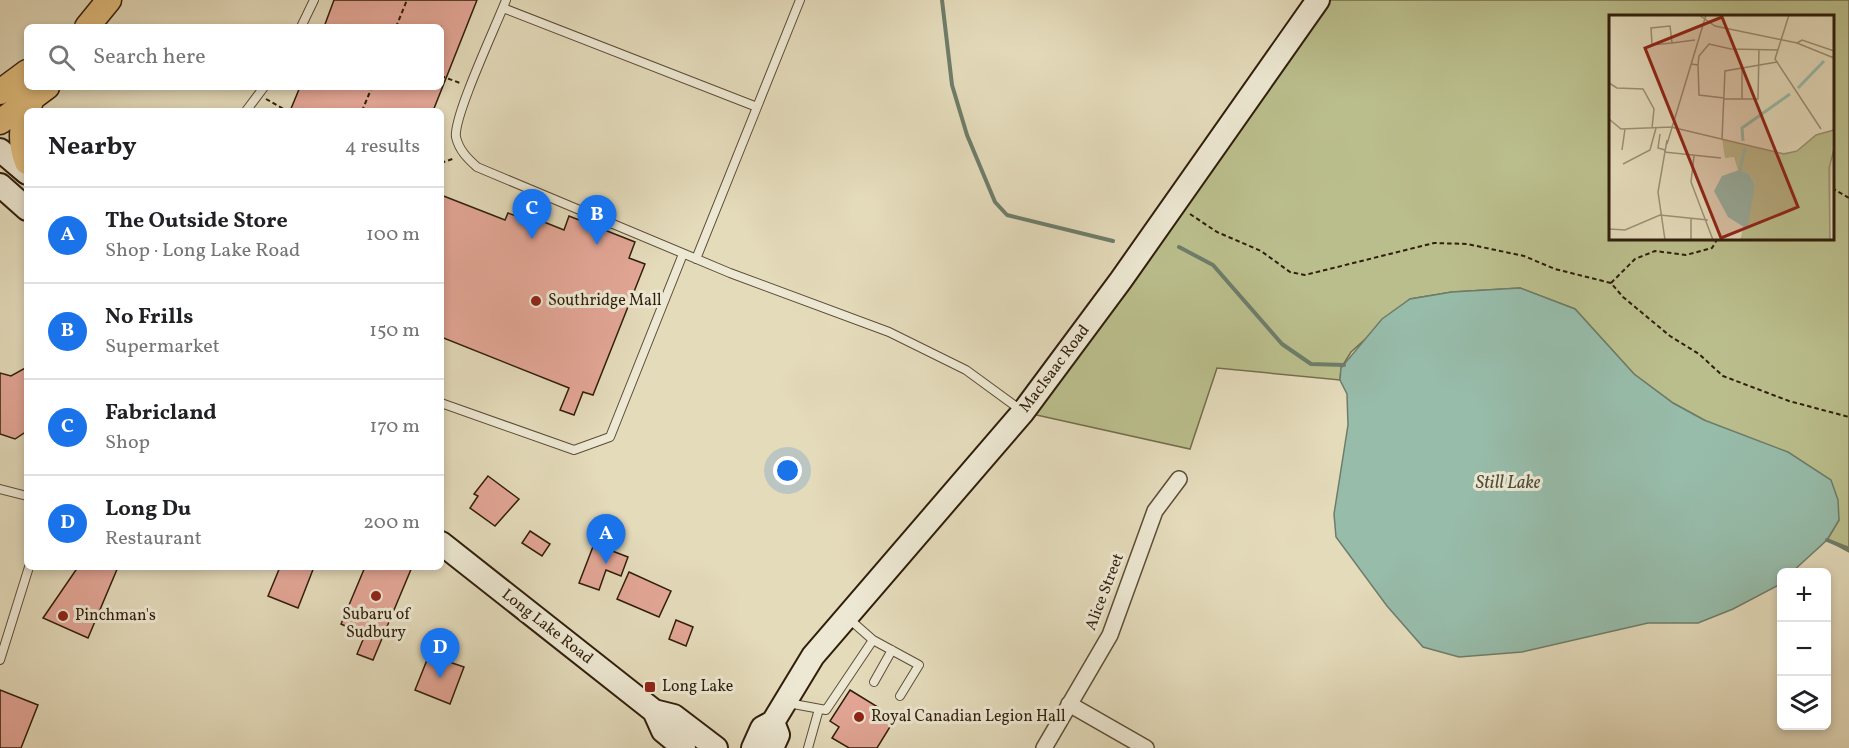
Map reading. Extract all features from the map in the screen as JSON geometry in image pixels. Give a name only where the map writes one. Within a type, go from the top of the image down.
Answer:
[{"type":"main road","points":[[89,24],[109,0]]},
{"type":"main road","points":[[0,92],[24,74]]},
{"type":"main road","points":[[0,122],[40,93]]},
{"type":"main road","points":[[30,108],[40,93]]},
{"type":"main road","points":[[24,117],[21,135],[24,148]]},
{"type":"street","name":"MacIsaac Road","points":[[753,748],[762,728],[778,712],[813,656],[1023,412],[1318,0]]},
{"type":"street","points":[[0,150],[24,171]]},
{"type":"street","points":[[0,185],[24,206]]},
{"type":"street","name":"Alice Street","points":[[1044,748],[1110,635],[1155,511],[1179,479]]},
{"type":"street","name":"Long Lake Road","points":[[444,545],[654,711],[674,716],[716,748]]},
{"type":"street","points":[[1069,705],[1146,748]]},
{"type":"street","name":"Long Lake Road","points":[[654,711],[663,731],[684,748]]},
{"type":"street","points":[[772,748],[778,735],[778,712]]},
{"type":"lane","points":[[302,24],[314,0]]},
{"type":"lane","points":[[696,259],[800,0]]},
{"type":"lane","points":[[757,107],[505,4],[471,87],[456,135],[464,155],[477,167],[683,254],[889,332],[966,370],[1023,412]]},
{"type":"lane","points":[[248,108],[262,90]]},
{"type":"lane","points":[[444,404],[574,450],[610,437],[683,254]]},
{"type":"lane","points":[[0,489],[24,495]]},
{"type":"lane","points":[[0,660],[28,570]]},
{"type":"lane","points":[[847,617],[873,639],[919,665],[900,696]]},
{"type":"lane","points":[[778,712],[826,710],[873,639]]},
{"type":"lane","points":[[874,682],[892,650]]},
{"type":"lane","points":[[808,748],[819,709]]},
{"type":"path","points":[[397,24],[407,0]]},
{"type":"path","points":[[444,77],[471,87]]},
{"type":"path","points":[[363,108],[371,90]]},
{"type":"path","points":[[259,95],[282,108]]},
{"type":"path","points":[[444,162],[464,155]]},
{"type":"path","points":[[1834,189],[1849,198]]},
{"type":"path","points":[[1174,203],[1217,232],[1262,251],[1290,272],[1305,275],[1434,243],[1467,244],[1524,255],[1555,269],[1611,283],[1623,297],[1670,336],[1700,354],[1723,376],[1789,401],[1849,417]]},
{"type":"path","points":[[1611,283],[1635,259],[1655,251],[1686,255],[1712,248],[1717,240]]},
{"type":"shaded area","points":[[1318,0],[1849,0],[1849,552],[1827,540],[1839,520],[1704,420],[1673,403],[1634,374],[1575,309],[1520,288],[1452,292],[1410,299],[1351,352],[1341,368],[1340,380],[1217,368],[1190,449],[1023,412]]},
{"type":"water","name":"Still Lake","points":[[1520,288],[1575,309],[1634,374],[1673,403],[1704,420],[1788,452],[1831,480],[1838,500],[1839,520],[1827,540],[1796,568],[1777,568],[1777,586],[1733,609],[1698,623],[1648,623],[1522,652],[1459,657],[1423,647],[1387,606],[1336,537],[1334,514],[1348,425],[1347,394],[1340,380],[1341,368],[1382,319],[1410,299],[1452,292]]},
{"type":"building","points":[[334,0],[477,0],[444,83],[444,24],[325,24]]},
{"type":"building","points":[[299,90],[441,90],[434,108],[291,108]]},
{"type":"building","name":"Southridge Mall","points":[[444,196],[505,220],[508,213],[537,224],[539,220],[564,230],[569,216],[635,242],[629,258],[645,264],[593,395],[583,392],[574,415],[560,410],[569,388],[444,338]]},
{"type":"building","points":[[24,369],[24,433],[15,439],[0,434],[0,373],[11,376]]},
{"type":"building","points":[[488,476],[519,499],[495,526],[470,508],[478,496],[474,494]]},
{"type":"building","points":[[530,531],[550,544],[542,556],[522,543]]},
{"type":"building","points":[[594,544],[628,557],[621,576],[606,570],[599,590],[579,583]]},
{"type":"building","points":[[76,570],[117,570],[88,638],[43,618]]},
{"type":"building","points":[[279,570],[313,570],[298,608],[268,596]]},
{"type":"building","name":"Subaru of Sudbury","points":[[364,570],[411,570],[373,660],[357,654],[365,635],[341,624]]},
{"type":"building","points":[[629,572],[671,591],[659,617],[617,599]]},
{"type":"building","points":[[676,620],[693,627],[686,646],[669,639]]},
{"type":"building","points":[[429,655],[464,667],[450,704],[415,690]]},
{"type":"building","points":[[0,690],[38,705],[21,748],[0,748]]},
{"type":"building","name":"Royal Canadian Legion Hall","points":[[850,690],[881,709],[879,713],[893,722],[877,748],[849,748],[832,738],[839,727],[830,721]]},
{"type":"waterway","points":[[942,0],[952,85],[967,135],[995,202],[1007,215],[1113,241]]},
{"type":"waterway","points":[[1179,247],[1213,265],[1282,344],[1311,364],[1344,365]]},
{"type":"waterway","points":[[1827,540],[1849,549]]},
{"type":"place","name":"Fabricland","points":[[532,239]]},
{"type":"place","name":"No Frills","points":[[597,245]]},
{"type":"place","name":"Southridge Mall","points":[[536,301]]},
{"type":"place","name":"The Outside Store","points":[[606,564]]},
{"type":"place","name":"Subaru of Sudbury","points":[[376,596]]},
{"type":"place","name":"Pinchman's","points":[[63,616]]},
{"type":"place","name":"Long Du","points":[[440,678]]},
{"type":"place","name":"Long Lake","points":[[650,687]]},
{"type":"place","name":"Royal Canadian Legion Hall","points":[[859,717]]}]
